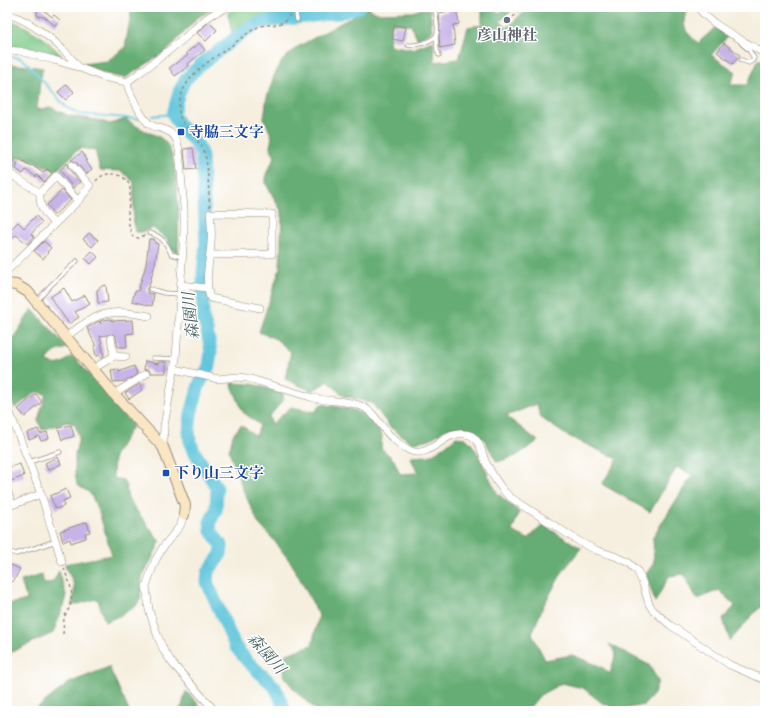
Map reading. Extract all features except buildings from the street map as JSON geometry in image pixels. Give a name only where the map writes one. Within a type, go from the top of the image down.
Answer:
[{"type":"street","points":[[7,50],[19,51],[78,67],[103,77],[127,82],[177,44],[208,16],[230,7]]},
{"type":"street","points":[[698,7],[700,12],[712,22],[765,54]]},
{"type":"street","points":[[7,15],[24,21],[47,37],[63,49],[78,67]]},
{"type":"street","points":[[127,82],[128,90],[142,115],[150,125],[172,133],[177,140],[184,208],[176,359],[164,426],[163,447]]},
{"type":"street","points":[[7,271],[78,202],[90,186],[72,165]]},
{"type":"street","points":[[12,175],[40,193]]},
{"type":"street","points":[[54,224],[42,209],[40,193],[56,176],[78,202]]},
{"type":"street","points":[[210,255],[272,254],[272,214],[210,213],[212,241],[210,255],[207,276],[207,288],[210,298],[260,308]]},
{"type":"street","points":[[7,284],[16,284],[28,292],[114,394],[163,447],[185,505],[184,515],[180,526],[154,561],[146,586],[149,610],[164,651],[173,664],[215,711]]},
{"type":"street","points":[[180,285],[207,288]]},
{"type":"street","points":[[66,337],[83,323],[112,312],[128,312],[149,316]]},
{"type":"street","points":[[111,338],[114,356]]},
{"type":"street","points":[[93,369],[114,356],[126,357]]},
{"type":"street","points":[[175,369],[218,379],[236,377],[247,378],[315,398],[355,404],[364,408],[376,417],[385,431],[401,445],[412,451],[422,451],[436,446],[450,435],[457,433],[471,435],[477,441],[486,462],[502,490],[510,498],[580,542],[596,550],[628,562],[637,570],[649,604],[664,620],[730,665],[765,680]]},
{"type":"street","points":[[114,394],[146,374]]},
{"type":"street","points":[[7,404],[41,494],[62,562]]},
{"type":"street","points":[[7,489],[12,505],[41,494]]},
{"type":"lane","points":[[295,7],[297,20]]},
{"type":"lane","points":[[434,7],[437,50],[439,55]]},
{"type":"lane","points":[[408,45],[413,46],[436,36]]},
{"type":"lane","points":[[737,37],[754,58],[749,63],[741,60]]},
{"type":"lane","points":[[149,233],[156,234],[166,242],[171,254],[182,257]]},
{"type":"lane","points":[[36,302],[51,285],[77,261]]},
{"type":"lane","points":[[150,289],[164,294],[180,294]]},
{"type":"lane","points":[[153,358],[176,359]]},
{"type":"lane","points":[[29,462],[60,452]]},
{"type":"lane","points":[[7,551],[16,554],[56,541]]},
{"type":"path","points":[[513,17],[524,7]]},
{"type":"path","points":[[210,213],[205,153],[199,142],[184,124],[179,114],[181,96],[191,76],[211,59],[255,28],[264,25],[281,24],[287,20],[290,15]]},
{"type":"path","points":[[90,186],[101,175],[111,174],[125,178],[130,187],[128,216],[132,237],[139,238],[149,233]]},
{"type":"path","points":[[62,562],[70,584],[72,595],[70,607],[64,617],[63,634]]},
{"type":"green space","points":[[130,7],[217,7],[197,18],[169,49],[125,78],[106,74],[82,64],[107,61],[125,48],[131,14]]},
{"type":"green space","points":[[242,7],[287,7],[286,15],[254,20],[232,33],[228,13],[234,9]]},
{"type":"green space","points":[[482,7],[501,13],[503,7],[516,7],[500,21],[507,28],[529,7],[689,7],[684,18],[685,27],[698,43],[715,28],[729,35],[711,55],[736,72],[730,85],[747,85],[759,59],[765,62],[765,604],[756,611],[730,641],[723,619],[735,606],[719,590],[697,599],[684,574],[669,576],[655,602],[646,574],[654,563],[653,537],[692,475],[677,467],[650,512],[602,484],[618,459],[566,435],[540,417],[537,404],[506,416],[538,441],[516,456],[497,462],[484,439],[470,428],[450,427],[430,439],[412,443],[390,427],[372,403],[344,396],[328,381],[312,391],[285,379],[291,352],[276,339],[259,332],[280,268],[282,212],[266,184],[266,174],[275,157],[270,147],[272,137],[264,118],[267,97],[274,76],[282,61],[296,48],[368,8],[377,13],[413,12],[421,9],[430,9],[432,32],[417,39],[411,25],[392,23],[389,45],[412,49],[433,41],[435,62],[459,59],[468,27],[482,25]]},
{"type":"green space","points":[[7,19],[24,26],[46,40],[62,56],[22,47],[7,48],[7,41],[9,41],[14,29]]},
{"type":"green space","points":[[7,65],[43,68],[40,80],[37,110],[50,107],[69,116],[97,120],[110,124],[126,119],[145,131],[164,140],[171,152],[178,195],[178,253],[172,250],[167,239],[153,228],[141,232],[135,232],[133,213],[134,182],[121,171],[100,170],[95,150],[80,148],[56,171],[22,156],[7,180]]},
{"type":"green space","points":[[32,309],[68,348],[51,355],[47,361],[54,364],[60,364],[71,356],[75,358],[133,425],[114,456],[113,478],[123,480],[126,486],[128,499],[160,542],[142,578],[140,600],[136,606],[105,622],[98,600],[96,599],[71,606],[74,586],[65,564],[112,555],[99,512],[90,493],[77,485],[75,455],[79,437],[75,424],[67,422],[42,430],[38,420],[46,394],[36,392],[15,408],[7,394],[7,341],[14,337]]},
{"type":"green space","points":[[231,383],[252,384],[283,393],[283,400],[269,417],[272,424],[291,407],[315,412],[321,404],[355,410],[367,416],[382,435],[381,448],[394,460],[400,474],[418,473],[410,456],[429,456],[444,447],[456,437],[465,438],[477,452],[497,493],[519,512],[512,531],[528,539],[543,525],[581,548],[563,571],[543,606],[532,634],[545,660],[572,655],[602,667],[610,674],[616,653],[609,644],[649,665],[658,681],[654,694],[644,705],[619,710],[601,702],[583,688],[562,683],[540,695],[530,707],[530,711],[318,711],[289,683],[284,674],[284,655],[312,645],[319,615],[292,564],[273,539],[259,524],[244,492],[229,451],[233,435],[241,425],[256,436],[260,425],[243,412]]},
{"type":"green space","points":[[59,571],[66,595],[53,633],[7,654],[7,605],[27,600],[21,581],[42,575],[44,584],[53,582]]},
{"type":"green space","points":[[109,667],[129,711],[35,711],[69,683]]},
{"type":"green space","points":[[186,691],[205,711],[177,711],[182,706]]},
{"type":"waterway","name":"森園川","points":[[285,711],[274,686],[247,661],[235,646],[207,582],[208,572],[221,554],[222,546],[211,531],[210,522],[216,510],[217,488],[194,451],[190,441],[189,431],[191,414],[199,385],[209,366],[211,352],[207,330],[203,319],[203,272],[206,245],[202,156],[198,146],[178,123],[173,114],[179,92],[185,80],[200,65],[246,30],[261,22],[339,13],[359,7]]},
{"type":"waterway","points":[[7,56],[20,58],[27,63],[66,107],[79,114],[139,119]]},
{"type":"waterway","points":[[152,116],[173,114]]},
{"type":"place","name":"彦山神社","points":[[507,20]]},
{"type":"place","name":"寺脇三文字","points":[[181,132]]},
{"type":"place","name":"下り山三文字","points":[[166,473]]}]
